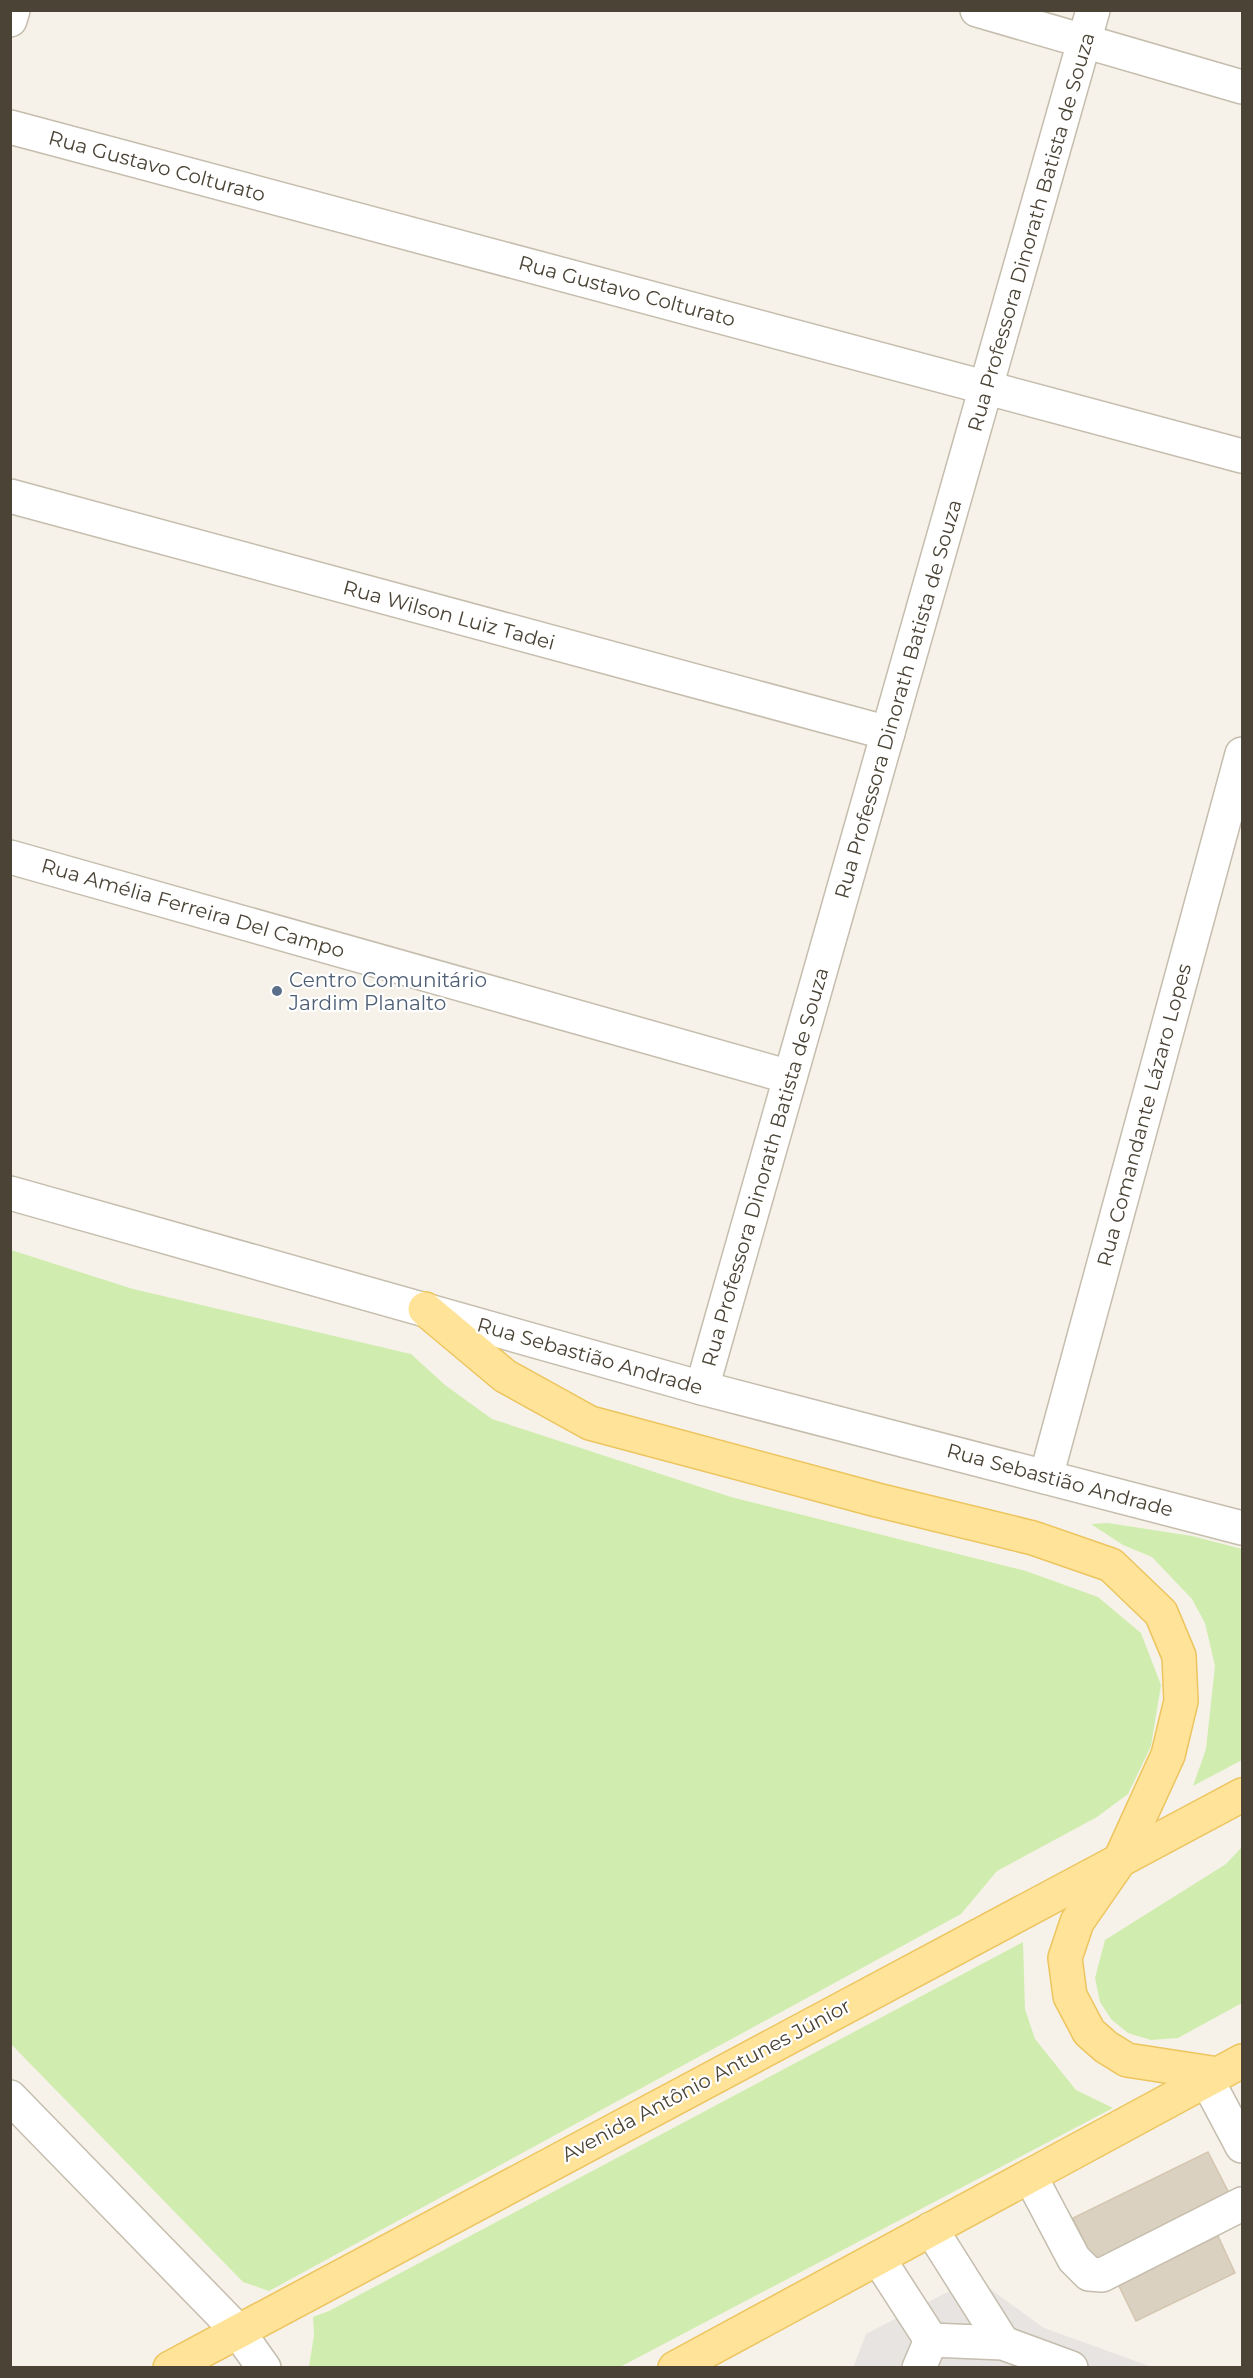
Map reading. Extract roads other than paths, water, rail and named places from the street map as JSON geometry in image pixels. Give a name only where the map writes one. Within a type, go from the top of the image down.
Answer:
[{"type":"main road","points":[[425,1309],[505,1376],[590,1423],[877,1500],[1033,1538],[1111,1565],[1161,1612],[1179,1656],[1180,1701],[1168,1755],[1120,1860],[1077,1922],[1065,1958],[1070,1996],[1089,2032],[1106,2047],[1127,2060],[1222,2072]]},
{"type":"main road","name":"Avenida Antônio Antunes Júnior","points":[[170,2367],[1242,1795]]},
{"type":"main road","points":[[675,2367],[1222,2072]]},
{"type":"street","points":[[10,20],[13,10]]},
{"type":"street","points":[[977,10],[1242,87]]},
{"type":"street","name":"Rua Professora Dinorath Batista de Souza","points":[[702,1388],[1093,10]]},
{"type":"street","name":"Rua Gustavo Colturato","points":[[10,127],[1242,456]]},
{"type":"street","name":"Rua Wilson Luiz Tadei","points":[[10,496],[888,733]]},
{"type":"street","name":"Rua Comandante Lázaro Lopes","points":[[1046,1476],[1242,754]]},
{"type":"street","name":"Rua Amélia Ferreira Del Campo","points":[[10,857],[790,1077]]},
{"type":"street","name":"Rua Sebastião Andrade","points":[[10,1193],[702,1388],[1242,1528]]},
{"type":"street","points":[[1222,2072],[1242,2142]]},
{"type":"street","points":[[10,2097],[237,2330],[264,2367]]},
{"type":"street","points":[[1030,2176],[1074,2259],[1089,2274],[1102,2275],[1242,2204]]},
{"type":"street","points":[[932,2229],[1004,2343]]},
{"type":"street","points":[[878,2258],[925,2354],[1004,2343],[1071,2367]]},
{"type":"place","name":"Centro Comunitário Jardim Planalto","points":[[277,991]]}]
